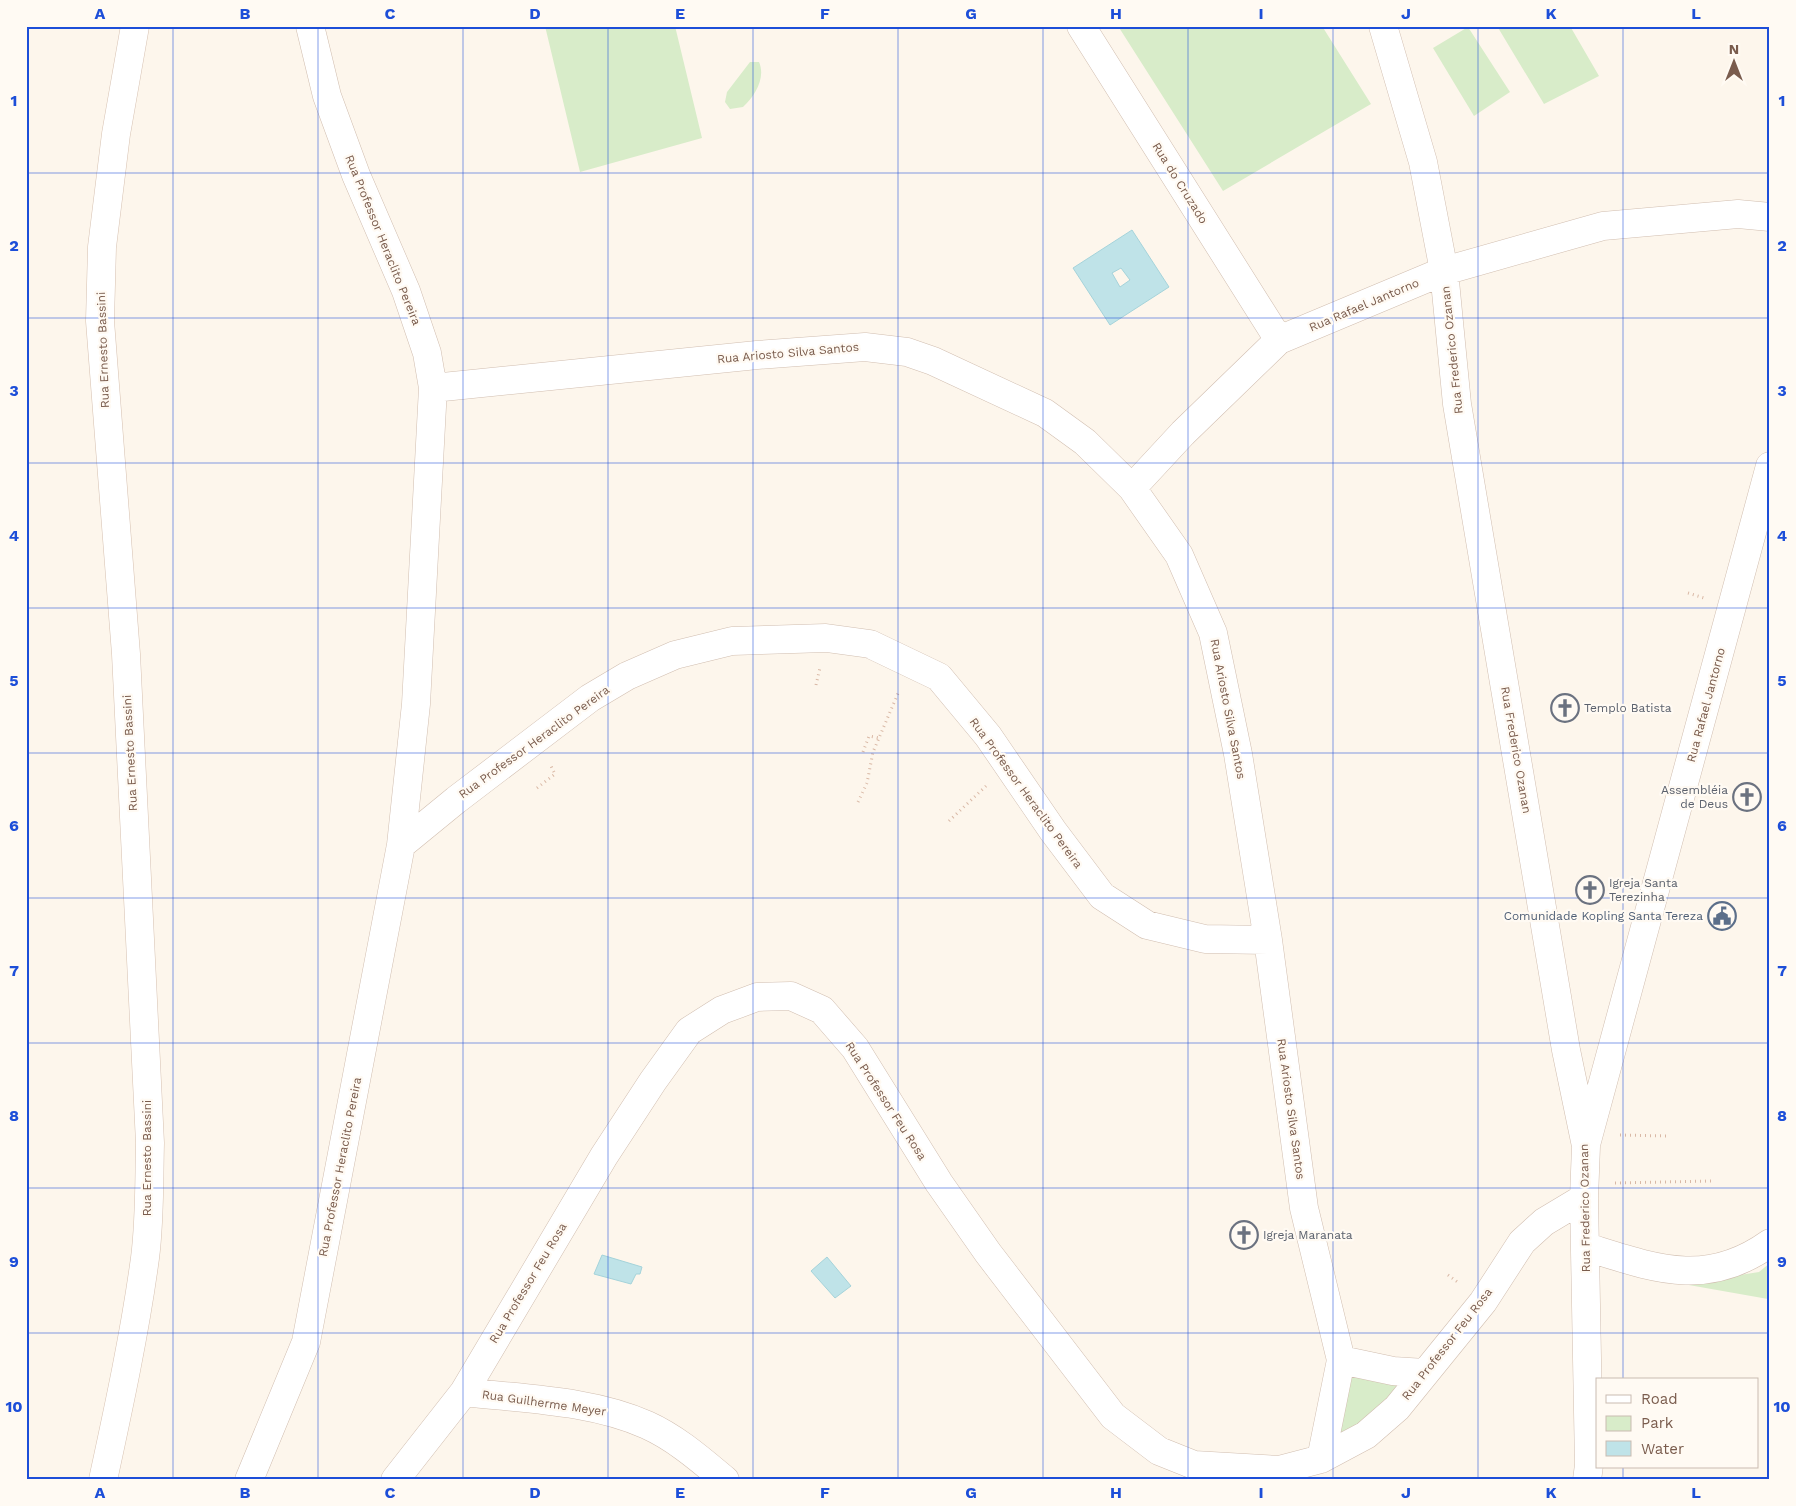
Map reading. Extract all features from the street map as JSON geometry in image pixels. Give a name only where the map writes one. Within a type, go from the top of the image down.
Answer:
[{"type":"street","name":"Rua Ernesto Bassini","points":[[103,1480],[146,1257],[149,1198],[150,1143],[126,654],[100,321],[102,246],[116,134],[135,26]]},
{"type":"street","name":"Rua do Cruzado","points":[[1081,26],[1279,340]]},
{"type":"street","name":"Rua Frederico Ozanan","points":[[1383,26],[1423,162],[1444,271],[1457,404],[1566,1050],[1588,1139],[1584,1189],[1589,1465],[1587,1480]]},
{"type":"street","name":"Rua Professor Heraclito Pereira","points":[[248,1480],[306,1342],[401,845],[416,704],[433,388],[427,354],[406,291],[356,175],[327,96],[316,27]]},
{"type":"street","name":"Rua Rafael Jantorno","points":[[1132,488],[1183,434],[1279,340],[1444,271],[1603,226],[1738,214],[1770,217]]},
{"type":"street","name":"Rua Ariosto Silva Santos","points":[[433,388],[758,354],[865,347],[907,352],[933,361],[1045,413],[1085,442],[1132,488],[1179,555],[1213,632],[1238,754],[1268,940],[1304,1208],[1341,1360]]},
{"type":"street","name":"Rua Rafael Jantorno","points":[[1588,1139],[1770,466]]},
{"type":"street","name":"Rua Professor Heraclito Pereira","points":[[401,845],[456,800],[590,698],[627,676],[674,655],[732,641],[826,638],[870,644],[939,677],[982,729],[1102,896],[1147,925],[1205,939],[1268,940]]},
{"type":"street","name":"Rua Professor Feu Rosa","points":[[395,1480],[464,1392],[604,1156],[653,1080],[689,1031],[730,1006],[758,997],[792,996],[822,1010],[855,1048],[929,1168],[988,1253],[1113,1416],[1159,1451],[1194,1465],[1278,1470],[1321,1459],[1366,1435],[1397,1408],[1483,1302],[1522,1242],[1584,1189]]},
{"type":"street","points":[[1586,1247],[1658,1270],[1699,1272],[1751,1257],[1770,1243]]},
{"type":"street","points":[[1321,1459],[1341,1360],[1393,1371],[1425,1373]]},
{"type":"street","name":"Rua Guilherme Meyer","points":[[464,1392],[568,1404],[609,1412],[648,1425],[680,1444],[726,1480]]},
{"type":"path","points":[[858,802],[867,783],[873,752],[911,663]]},
{"type":"path","points":[[863,752],[869,736],[879,738]]},
{"type":"path","points":[[949,821],[991,781]]},
{"type":"path","points":[[1588,1139],[1667,1136]]},
{"type":"path","points":[[1584,1189],[1603,1183],[1659,1184],[1711,1181]]},
{"type":"green space","points":[[545,26],[675,26],[702,138],[580,172]]},
{"type":"green space","points":[[1118,26],[1322,26],[1371,104],[1223,191]]},
{"type":"green space","points":[[1497,26],[1570,26],[1599,76],[1544,104]]},
{"type":"green space","points":[[1468,27],[1510,92],[1474,116],[1433,48]]},
{"type":"green space","points":[[750,62],[759,62],[761,68],[758,86],[752,98],[743,107],[730,109],[725,102],[727,92]]},
{"type":"green space","points":[[1770,1263],[1768,1299],[1683,1284],[1759,1272]]},
{"type":"green space","points":[[1347,1375],[1402,1387],[1374,1423],[1336,1439]]},
{"type":"water","points":[[1132,230],[1169,287],[1110,325],[1073,268]],"holes":[[[1121,268],[1130,280],[1120,287],[1112,273]]]},
{"type":"water","points":[[602,1255],[642,1267],[640,1274],[636,1274],[631,1284],[594,1274]]},
{"type":"water","points":[[827,1257],[851,1286],[835,1298],[811,1271]]},
{"type":"place","name":"Templo Batista","points":[[1565,708]]},
{"type":"place","name":"Assembléia de Deus","points":[[1747,797]]},
{"type":"place","name":"Igreja Santa Terezinha","points":[[1590,890]]},
{"type":"place","name":"Comunidade Kopling Santa Tereza","points":[[1722,916]]},
{"type":"place","name":"Igreja Maranata","points":[[1244,1235]]}]
